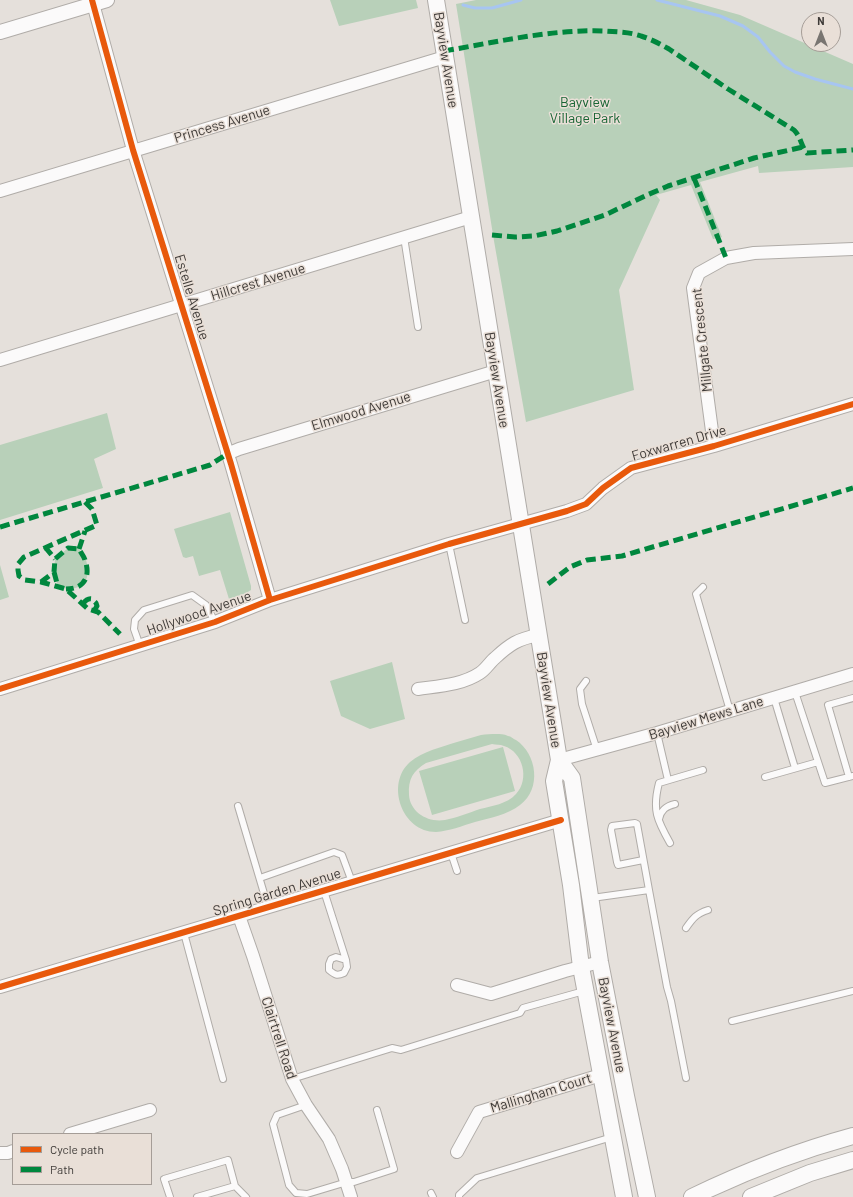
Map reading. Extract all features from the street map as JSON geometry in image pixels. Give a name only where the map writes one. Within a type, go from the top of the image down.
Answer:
[{"type":"main road","name":"Bayview Avenue","points":[[436,0],[559,760],[554,781],[571,885],[582,966],[624,1197]]},
{"type":"main road","name":"Bayview Avenue","points":[[559,760],[572,778],[600,962],[647,1197]]},
{"type":"main road","points":[[561,820],[565,821],[569,825],[573,849],[587,874]]},
{"type":"main road","points":[[692,1197],[727,1180],[799,1152],[853,1136]]},
{"type":"main road","points":[[751,1197],[810,1173],[853,1160]]},
{"type":"street","points":[[0,32],[93,2],[107,0]]},
{"type":"street","name":"Estelle Avenue","points":[[93,2],[134,150],[233,471],[270,600]]},
{"type":"street","name":"Princess Avenue","points":[[0,191],[445,57]]},
{"type":"street","name":"Hillcrest Avenue","points":[[0,360],[471,217]]},
{"type":"street","name":"Millgate Crescent","points":[[714,446],[693,288],[699,273],[726,258],[754,253],[853,249]]},
{"type":"street","name":"Elmwood Avenue","points":[[227,454],[239,449],[496,371]]},
{"type":"street","name":"Foxwarren Drive","points":[[520,524],[586,504],[604,488],[631,468],[714,446],[853,404]]},
{"type":"street","name":"Hollywood Avenue","points":[[0,689],[215,622],[270,600],[449,544],[520,524]]},
{"type":"street","points":[[418,690],[462,682],[481,672],[496,657],[515,642],[522,638],[538,635]]},
{"type":"street","name":"Bayview Mews Lane","points":[[559,760],[657,733],[853,674]]},
{"type":"street","name":"Spring Garden Avenue","points":[[0,987],[561,820]]},
{"type":"street","name":"Clairtrell Road","points":[[239,916],[292,1079],[306,1105],[329,1138],[342,1169],[351,1197]]},
{"type":"street","points":[[456,985],[491,994],[582,966],[600,962]]},
{"type":"street","name":"Mallingham Court","points":[[456,1152],[479,1112],[602,1075]]},
{"type":"street","points":[[73,1133],[150,1110]]},
{"type":"street","points":[[0,1153],[12,1151]]},
{"type":"lane","points":[[404,238],[418,327]]},
{"type":"lane","points":[[449,544],[465,620]]},
{"type":"lane","points":[[703,587],[696,594],[730,711]]},
{"type":"lane","points":[[140,646],[134,629],[135,620],[144,610],[192,595],[206,605],[215,622]]},
{"type":"lane","points":[[586,681],[580,689],[582,704],[597,750]]},
{"type":"lane","points":[[795,692],[825,784],[851,776],[828,705],[853,698]]},
{"type":"lane","points":[[774,698],[795,768]]},
{"type":"lane","points":[[657,733],[668,780]]},
{"type":"lane","points":[[765,777],[818,762]]},
{"type":"lane","points":[[670,843],[659,823],[655,810],[658,783],[703,770]]},
{"type":"lane","points":[[659,823],[660,813],[665,808],[675,804]]},
{"type":"lane","points":[[238,806],[268,908]]},
{"type":"lane","points":[[644,860],[618,865],[611,830],[612,826],[637,824],[650,890],[667,987],[686,1078]]},
{"type":"lane","points":[[260,878],[334,852],[342,855],[352,882]]},
{"type":"lane","points":[[451,853],[457,871]]},
{"type":"lane","points":[[590,899],[650,890]]},
{"type":"lane","points":[[324,891],[346,960]]},
{"type":"lane","points":[[686,928],[693,918],[708,910]]},
{"type":"lane","points":[[184,933],[223,1079]]},
{"type":"lane","points":[[292,1079],[392,1048],[401,1050],[520,1013],[523,1008],[586,991]]},
{"type":"lane","points":[[732,1021],[853,992]]},
{"type":"lane","points":[[306,1105],[293,1108],[277,1115],[273,1124],[290,1185],[296,1193],[307,1194],[346,1182],[354,1182],[394,1169],[377,1110]]},
{"type":"lane","points":[[459,1197],[459,1195],[477,1178],[613,1137]]},
{"type":"lane","points":[[170,1197],[164,1179],[228,1160],[235,1186],[246,1197]]},
{"type":"lane","points":[[197,1197],[235,1186]]},
{"type":"green space","points":[[330,0],[416,0],[418,8],[339,26]]},
{"type":"green space","name":"Bayview Village Park","points":[[476,0],[686,0],[740,15],[801,41],[801,52],[825,52],[853,64],[853,167],[759,173],[758,166],[700,182],[722,237],[713,239],[691,185],[656,195],[660,200],[619,290],[634,390],[526,422],[494,241],[456,4]]},
{"type":"green space","points":[[107,413],[116,449],[94,459],[103,488],[0,520],[0,445]]},
{"type":"green space","points":[[230,512],[251,590],[229,599],[220,570],[199,576],[193,556],[186,558],[183,557],[174,529]]},
{"type":"green space","points":[[68,548],[79,549],[86,560],[88,568],[86,580],[78,587],[72,589],[58,587],[54,572],[55,559]]},
{"type":"green space","points":[[0,565],[9,597],[0,600]]},
{"type":"green space","points":[[392,662],[405,719],[370,729],[341,716],[330,681]]},
{"type":"green space","points":[[504,734],[511,737],[523,746],[529,754],[534,772],[534,781],[532,790],[527,798],[520,805],[504,814],[446,831],[436,832],[424,830],[414,824],[406,816],[398,794],[399,782],[403,771],[410,762],[427,752],[439,748],[481,735]],"holes":[[[492,744],[502,745],[511,749],[520,760],[523,781],[516,794],[499,804],[445,820],[432,820],[416,811],[410,801],[409,784],[412,776],[418,769],[426,763]]]},
{"type":"green space","points":[[503,747],[515,791],[432,815],[419,771]]},
{"type":"waterway","points":[[463,5],[475,8],[492,8],[521,0]]},
{"type":"waterway","points":[[657,0],[720,16],[743,26],[758,37],[784,66],[795,72],[815,79],[853,89]]},
{"type":"marked path","points":[[444,51],[524,37],[565,32],[605,31],[623,32],[637,35],[652,40],[669,49],[728,89],[794,130],[807,153],[853,150]]},
{"type":"marked path","points":[[492,235],[515,237],[534,236],[557,231],[605,215],[668,186],[754,158],[803,147]]},
{"type":"marked path","points":[[694,178],[726,258]]},
{"type":"marked path","points":[[0,527],[210,465],[227,454]]},
{"type":"marked path","points":[[548,584],[570,567],[587,560],[622,556],[853,488]]},
{"type":"marked path","points":[[85,502],[92,509],[97,525],[24,557],[18,564],[19,576],[25,580],[41,582],[66,589],[88,609],[98,612],[120,634]]},
{"type":"marked path","points":[[79,549],[85,531]]},
{"type":"marked path","points":[[45,547],[55,559]]},
{"type":"marked path","points":[[41,582],[54,572],[55,559],[68,548],[79,549],[87,566],[86,577],[82,584],[77,587],[66,589]]},
{"type":"marked path","points":[[54,572],[58,587]]},
{"type":"marked path","points":[[83,604],[87,600],[92,599],[97,606],[94,611]]},
{"type":"cycle path","points":[[92,0],[133,150],[231,464],[270,600]]},
{"type":"cycle path","points":[[0,689],[215,622],[270,600],[449,544],[567,511],[586,504],[603,488],[631,468],[714,446],[853,404]]},
{"type":"cycle path","points":[[0,987],[561,820]]}]
